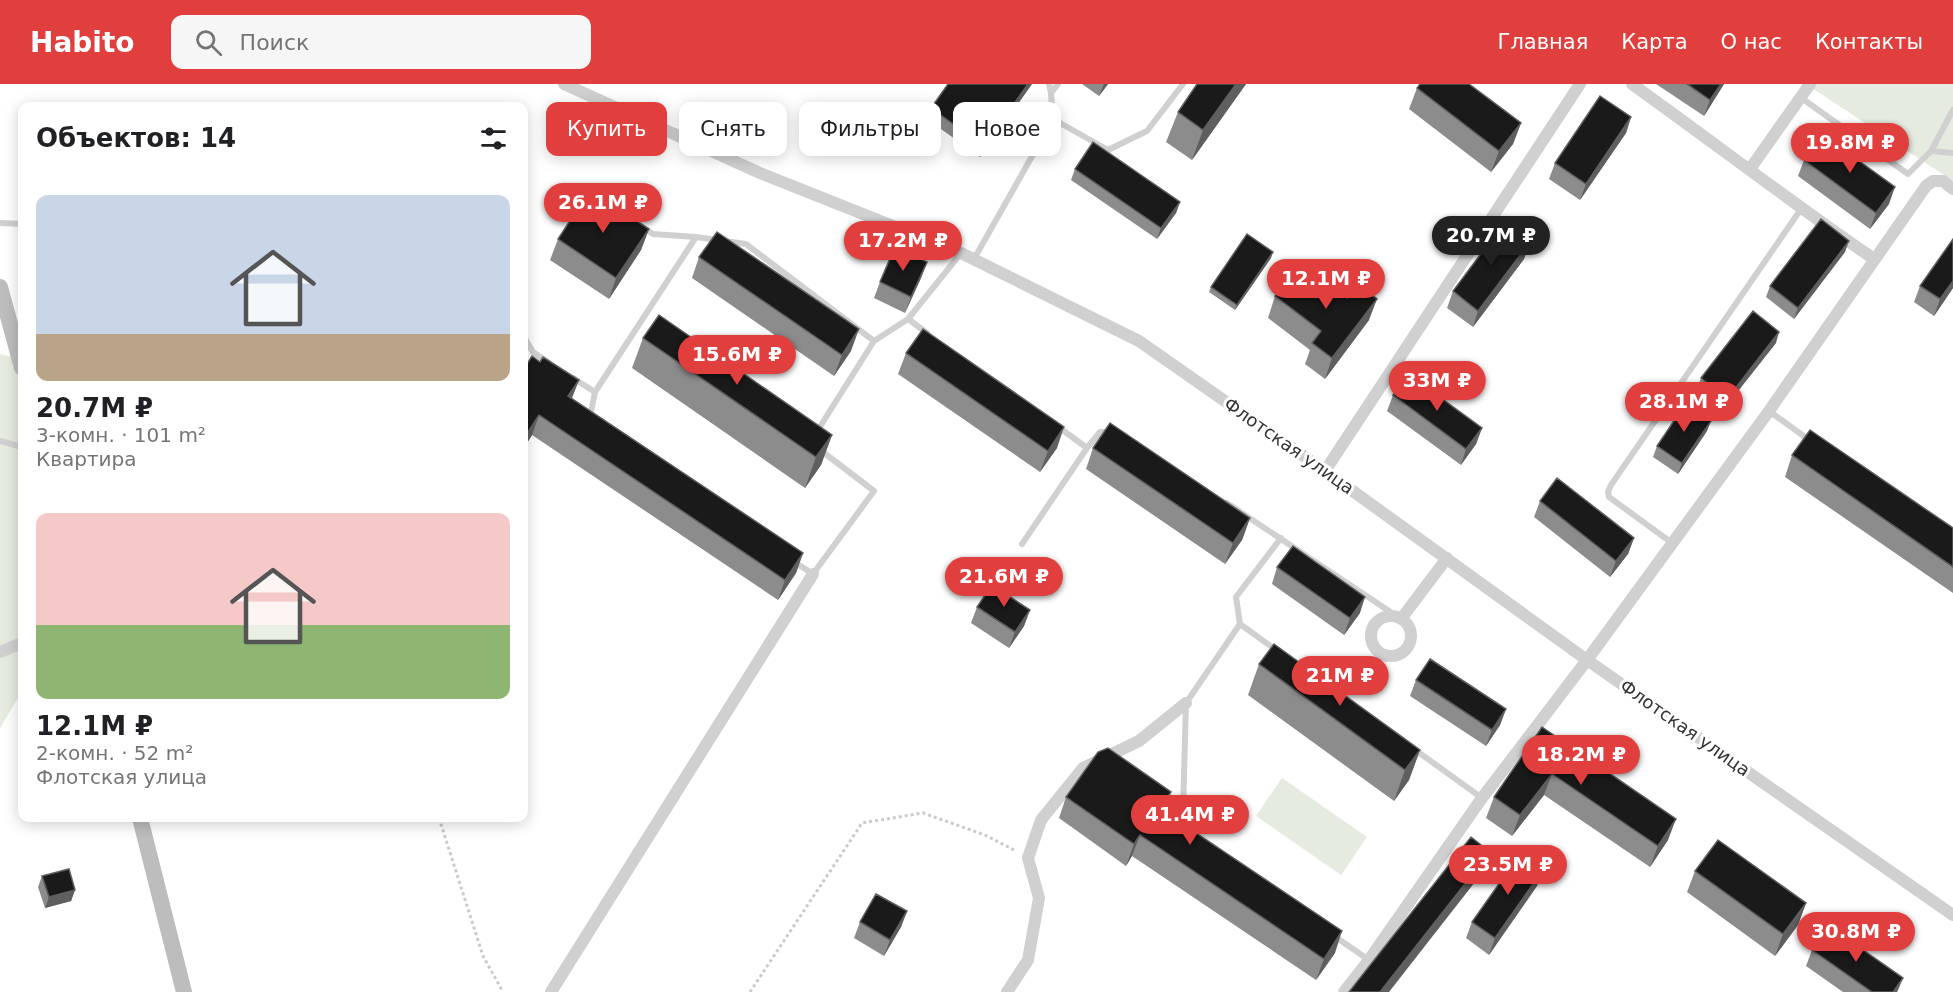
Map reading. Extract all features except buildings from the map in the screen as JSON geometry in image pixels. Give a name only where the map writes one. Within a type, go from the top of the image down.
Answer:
[{"type":"street","name":"Флотская улица","points":[[564,84],[760,173],[960,253],[1139,341],[1447,558],[1587,660],[1953,915]]},
{"type":"street","points":[[1324,471],[1580,84]]},
{"type":"street","points":[[1632,84],[1874,260]]},
{"type":"street","points":[[1750,169],[1810,84]]},
{"type":"street","points":[[1344,992],[1369,960],[1482,798],[1587,660],[1769,411],[1926,186],[1933,181],[1943,181],[1953,189]]},
{"type":"street","points":[[0,287],[18,353]]},
{"type":"street","points":[[1401,619],[1447,558]]},
{"type":"street","points":[[551,992],[813,574]]},
{"type":"street","points":[[0,652],[18,645]]},
{"type":"street","points":[[1007,992],[1028,960],[1039,898],[1028,858],[1041,820],[1083,768],[1139,741],[1186,704]]},
{"type":"street","points":[[141,822],[184,992]]},
{"type":"lane","points":[[1048,84],[1052,102]]},
{"type":"lane","points":[[1051,93],[1058,84]]},
{"type":"lane","points":[[1061,124],[1108,150],[1147,131],[1184,84]]},
{"type":"lane","points":[[1800,98],[1908,174],[1931,151],[1953,110]]},
{"type":"lane","points":[[1931,151],[1953,153]]},
{"type":"lane","points":[[974,260],[1032,156]]},
{"type":"lane","points":[[1672,543],[1610,497],[1608,492],[1801,209]]},
{"type":"lane","points":[[634,222],[653,234],[746,244],[874,341]]},
{"type":"lane","points":[[0,223],[18,224]]},
{"type":"lane","points":[[599,427],[590,420],[595,392],[696,237]]},
{"type":"lane","points":[[784,554],[813,574],[874,491],[810,442],[874,341],[908,319],[960,253]]},
{"type":"lane","points":[[908,319],[936,339]]},
{"type":"lane","points":[[638,325],[648,331]]},
{"type":"lane","points":[[528,344],[533,352],[559,369]]},
{"type":"lane","points":[[568,375],[595,392]]},
{"type":"lane","points":[[1769,411],[1817,445]]},
{"type":"lane","points":[[1049,421],[1087,448]]},
{"type":"lane","points":[[1022,544],[1100,432],[1116,431]]},
{"type":"lane","points":[[0,441],[18,446]]},
{"type":"lane","points":[[1223,500],[1401,619]]},
{"type":"lane","points":[[1197,839],[1187,832],[1183,811],[1186,704],[1240,624],[1236,597],[1281,537]]},
{"type":"lane","points":[[1240,624],[1279,652]]},
{"type":"lane","points":[[1405,743],[1482,798]]},
{"type":"lane","points":[[1331,933],[1369,960]]},
{"type":"path","points":[[750,992],[862,823],[924,813],[985,835],[1028,858]]},
{"type":"path","points":[[440,822],[483,956],[502,992]]},
{"type":"shaded area","points":[[1806,84],[1953,84],[1953,181]]},
{"type":"shaded area","points":[[0,354],[13,357],[18,378],[18,698],[0,728]]},
{"type":"shaded area","points":[[1282,778],[1367,837],[1341,875],[1256,816]]}]
